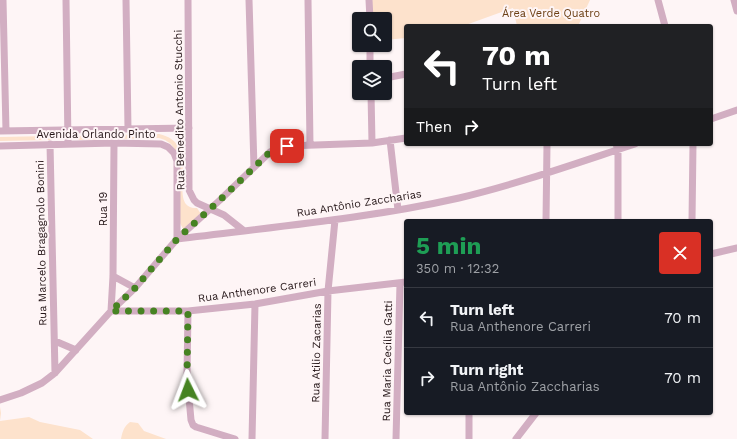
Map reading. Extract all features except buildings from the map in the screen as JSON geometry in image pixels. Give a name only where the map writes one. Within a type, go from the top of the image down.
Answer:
[{"type":"street","points":[[3,131],[4,0]]},
{"type":"street","points":[[66,0],[68,144]]},
{"type":"street","points":[[126,0],[128,129]]},
{"type":"street","name":"Rua Benedito Antonio Stucchi","points":[[188,0],[189,190],[197,203],[224,215],[243,230]]},
{"type":"street","points":[[249,0],[254,167]]},
{"type":"street","points":[[308,0],[310,145]]},
{"type":"street","points":[[369,0],[370,12]]},
{"type":"street","points":[[658,0],[664,24]]},
{"type":"street","points":[[734,0],[737,11]]},
{"type":"street","points":[[392,77],[404,74]]},
{"type":"street","points":[[371,100],[372,142]]},
{"type":"street","points":[[713,118],[737,110]]},
{"type":"street","name":"Avenida Orlando Pinto","points":[[3,131],[189,128]]},
{"type":"street","points":[[0,400],[21,393],[42,383],[55,373],[111,311],[135,288],[177,239],[270,152],[287,146],[372,142],[404,138]]},
{"type":"street","points":[[390,140],[398,210]]},
{"type":"street","name":"Avenida Orlando Pinto","points":[[0,146],[114,143],[161,144],[168,147],[174,153],[177,161],[177,239]]},
{"type":"street","name":"Rua 19","points":[[111,311],[113,276],[114,143]]},
{"type":"street","name":"Rua Marcelo Bragagnolo Bonini","points":[[50,144],[55,373]]},
{"type":"street","points":[[546,219],[547,146]]},
{"type":"street","points":[[692,219],[693,146]]},
{"type":"street","points":[[617,147],[618,219]]},
{"type":"street","name":"Rua Antônio Zaccharias","points":[[177,239],[335,220],[398,210],[458,198],[503,187],[617,147]]},
{"type":"street","name":"Rua Atilio Zacarias","points":[[325,439],[328,291],[335,220]]},
{"type":"street","points":[[713,254],[737,248]]},
{"type":"street","points":[[113,276],[135,288]]},
{"type":"street","name":"Rua Anthenore Carreri","points":[[111,311],[188,311],[255,304],[328,291],[403,283]]},
{"type":"street","name":"Rua Maria Cecília Gatti","points":[[396,439],[403,283]]},
{"type":"street","points":[[252,439],[255,304]]},
{"type":"street","points":[[188,311],[187,375],[190,420],[192,425],[196,427],[235,439]]},
{"type":"street","name":"Rua Marcelo Bragagnolo Bonini","points":[[55,341],[76,350]]},
{"type":"street","points":[[469,439],[470,415]]},
{"type":"street","points":[[516,439],[534,415]]},
{"type":"green space","name":"Área Verde Quatro","points":[[372,0],[590,0],[579,24],[517,24],[513,8],[469,24],[404,24],[404,38],[392,39],[392,12],[372,12]]},
{"type":"green space","points":[[159,134],[173,140],[180,150],[183,162],[183,198],[188,206],[197,208],[201,214],[184,231],[180,223],[178,154],[171,144],[159,138],[74,140],[73,137]]},
{"type":"green space","points":[[51,136],[52,139],[50,140],[0,141],[0,137]]},
{"type":"green space","points":[[29,417],[40,422],[80,430],[93,439],[0,439],[0,421]]},
{"type":"green space","points":[[130,422],[138,423],[144,431],[166,439],[121,439],[125,428]]},
{"type":"route","points":[[188,390],[188,311],[111,311],[135,288],[177,239],[270,152],[287,146]]}]
